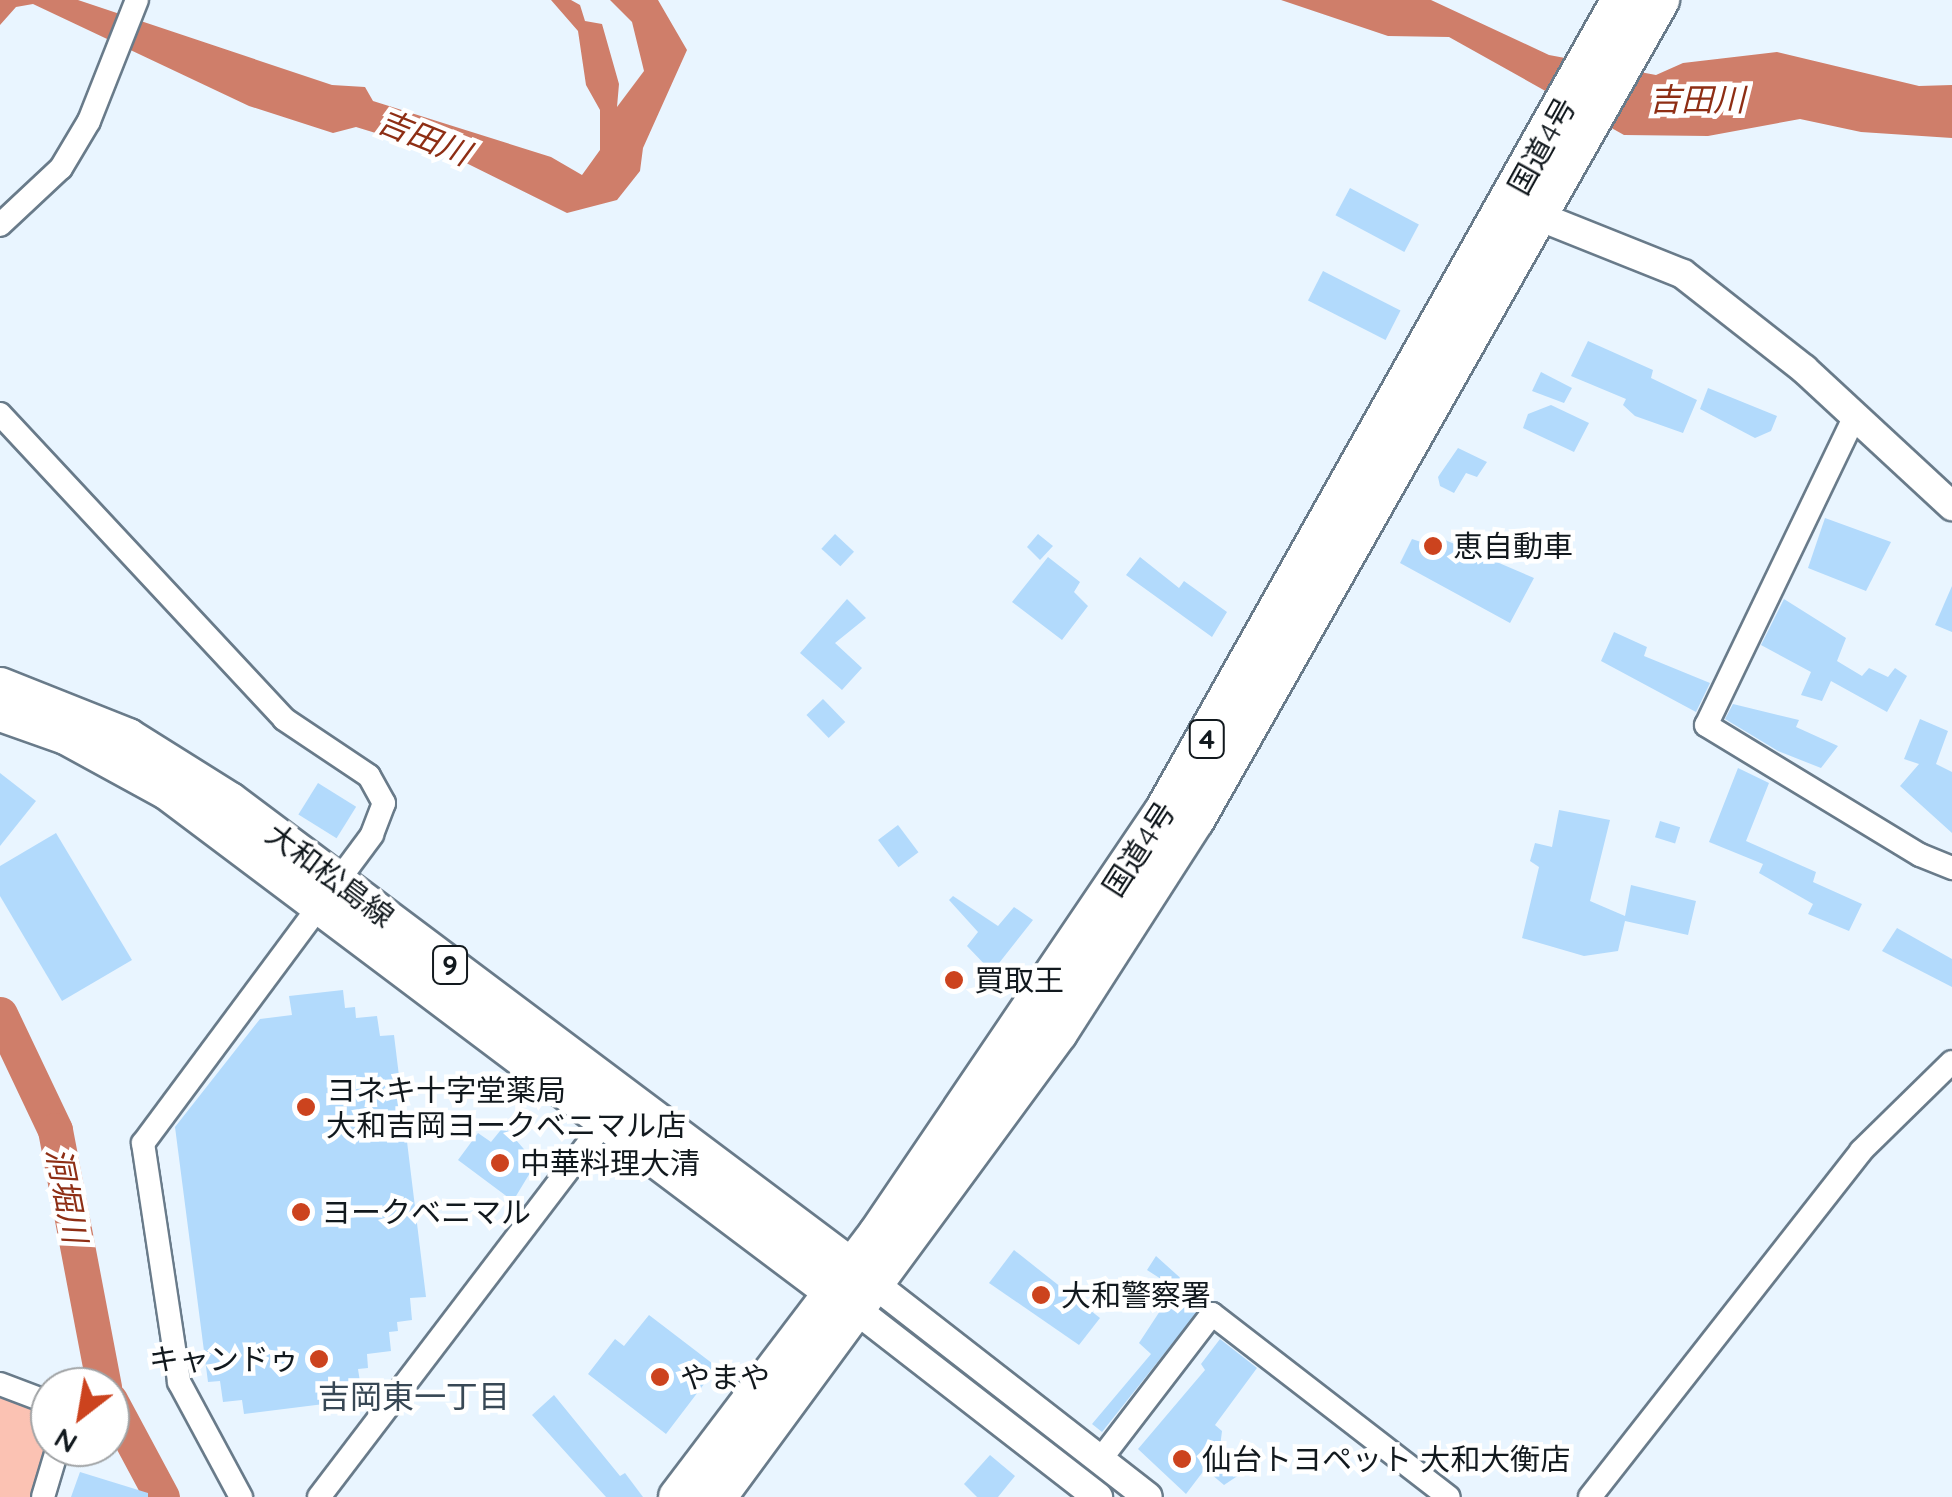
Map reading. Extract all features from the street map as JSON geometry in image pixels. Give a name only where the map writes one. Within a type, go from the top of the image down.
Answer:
[{"type":"highway","name":"国道4号","points":[[678,1497],[855,1289],[1058,1033],[1196,820],[1552,160],[1622,0]]},
{"type":"highway","name":"国道4号","points":[[1552,160],[1660,0]]},
{"type":"highway","name":"国道4号","points":[[717,1497],[855,1289]]},
{"type":"main road","name":"大和松島線","points":[[0,685],[128,736],[325,891],[855,1289]]},
{"type":"main road","name":"大和松島線","points":[[0,713],[65,736],[166,791],[325,891],[605,1122],[855,1289]]},
{"type":"street","points":[[0,225],[61,168],[136,4]]},
{"type":"street","points":[[1525,211],[1683,274],[1855,416],[1952,506]]},
{"type":"street","points":[[0,414],[284,720],[380,789],[380,819],[143,1142],[174,1384],[241,1497]]},
{"type":"street","points":[[1855,416],[1706,726],[1920,855],[1952,868]]},
{"type":"street","points":[[1590,1497],[1861,1151],[1952,1062]]},
{"type":"street","points":[[319,1497],[605,1122]]},
{"type":"street","points":[[855,1289],[1148,1497]]},
{"type":"street","points":[[855,1289],[1098,1497]]},
{"type":"street","points":[[1100,1460],[1212,1314],[1448,1497]]},
{"type":"street","points":[[0,1384],[30,1395]]},
{"type":"street","points":[[43,1497],[52,1467]]},
{"type":"shaded area","points":[[0,1397],[30,1408],[30,1467],[42,1467],[33,1497],[0,1497]]},
{"type":"water","name":"吉田川","points":[[0,0],[78,0],[332,85],[365,87],[373,101],[551,157],[582,175],[600,150],[600,110],[586,85],[578,31],[551,0],[571,0],[580,5],[585,21],[602,24],[619,84],[617,107],[644,71],[632,22],[610,0],[658,0],[687,50],[643,148],[640,171],[617,200],[567,213],[454,157],[356,127],[333,133],[249,106],[33,4],[16,7],[0,25]]},
{"type":"water","name":"吉田川","points":[[1281,0],[1431,0],[1549,55],[1656,75],[1683,63],[1777,52],[1919,86],[1952,85],[1952,138],[1861,132],[1800,119],[1708,136],[1624,135],[1449,37],[1388,36]]},
{"type":"building","points":[[1350,188],[1419,225],[1404,252],[1335,215]]},
{"type":"building","points":[[1323,271],[1401,310],[1386,340],[1308,300]]},
{"type":"building","points":[[1588,341],[1653,370],[1651,378],[1697,400],[1683,433],[1635,416],[1623,405],[1626,399],[1571,376]]},
{"type":"building","points":[[1541,372],[1572,388],[1564,403],[1532,391]]},
{"type":"building","points":[[1708,388],[1777,416],[1771,431],[1755,438],[1700,409]]},
{"type":"building","points":[[1551,405],[1589,423],[1574,452],[1523,428],[1528,414]]},
{"type":"building","points":[[1458,448],[1487,462],[1477,477],[1466,473],[1454,493],[1440,486],[1438,477]]},
{"type":"building","points":[[1825,518],[1891,542],[1866,591],[1808,568]]},
{"type":"building","points":[[835,534],[854,552],[840,566],[821,549]]},
{"type":"building","points":[[1038,534],[1053,546],[1040,560],[1027,547]]},
{"type":"building","points":[[1431,534],[1534,578],[1510,623],[1400,563],[1412,539],[1424,543]]},
{"type":"building","points":[[1048,557],[1080,582],[1074,592],[1088,606],[1062,640],[1012,602]]},
{"type":"building","points":[[1140,557],[1179,588],[1184,581],[1227,612],[1212,637],[1126,575]]},
{"type":"building","points":[[1952,586],[1952,632],[1935,625]]},
{"type":"building","points":[[847,599],[866,618],[835,643],[862,668],[842,690],[800,653]]},
{"type":"building","points":[[1784,599],[1846,638],[1837,661],[1862,676],[1869,668],[1888,677],[1895,668],[1907,676],[1887,712],[1831,681],[1822,701],[1801,695],[1811,672],[1761,645]]},
{"type":"building","points":[[1614,632],[1647,647],[1644,656],[1710,683],[1696,712],[1601,661]]},
{"type":"building","points":[[823,699],[845,722],[829,738],[806,715]]},
{"type":"building","points":[[1733,704],[1799,720],[1796,727],[1838,746],[1821,768],[1778,751],[1725,719]]},
{"type":"building","points":[[1920,719],[1948,731],[1936,764],[1952,772],[1952,833],[1900,786],[1919,764],[1904,759]]},
{"type":"building","points":[[1738,768],[1769,783],[1746,841],[1816,872],[1813,882],[1862,904],[1849,931],[1808,914],[1813,904],[1759,873],[1763,864],[1709,842]]},
{"type":"building","points":[[0,773],[36,801],[0,846]]},
{"type":"building","points":[[318,783],[356,807],[337,838],[298,814]]},
{"type":"building","points":[[1559,810],[1610,820],[1590,901],[1625,916],[1631,885],[1696,901],[1688,935],[1625,921],[1618,951],[1584,956],[1522,938],[1539,867],[1530,861],[1535,843],[1552,847]]},
{"type":"building","points":[[1660,821],[1680,827],[1675,843],[1655,837]]},
{"type":"building","points":[[898,825],[918,852],[898,867],[878,840]]},
{"type":"building","points":[[56,833],[132,960],[62,1001],[0,896],[0,866]]},
{"type":"building","points":[[953,896],[998,926],[1014,907],[1033,920],[992,972],[967,946],[978,932],[949,900]]},
{"type":"building","points":[[1897,928],[1952,959],[1952,987],[1882,951]]},
{"type":"building","name":"ヨークベニマル","points":[[343,990],[345,1008],[355,1007],[356,1018],[377,1016],[380,1036],[394,1035],[426,1297],[410,1298],[412,1320],[397,1322],[398,1331],[389,1332],[391,1351],[367,1354],[368,1368],[358,1369],[361,1388],[339,1391],[340,1402],[244,1414],[242,1400],[223,1402],[220,1381],[208,1382],[175,1127],[260,1019],[292,1015],[289,996]]},
{"type":"building","points":[[504,1126],[536,1163],[513,1201],[458,1160],[478,1133],[491,1142]]},
{"type":"building","points":[[1014,1250],[1100,1318],[1079,1345],[989,1283]]},
{"type":"building","points":[[1156,1256],[1206,1301],[1102,1432],[1092,1424],[1151,1354],[1139,1343],[1175,1288],[1147,1270]]},
{"type":"building","points":[[649,1315],[717,1367],[666,1434],[588,1374],[615,1339],[624,1346]]},
{"type":"building","points":[[1220,1339],[1257,1368],[1215,1425],[1222,1431],[1219,1455],[1237,1461],[1242,1473],[1224,1485],[1205,1469],[1186,1494],[1138,1449],[1205,1370],[1201,1364]]},
{"type":"building","points":[[554,1395],[620,1476],[625,1473],[643,1497],[606,1497],[532,1415]]},
{"type":"building","points":[[990,1455],[1015,1476],[998,1497],[977,1497],[964,1484]]},
{"type":"building","points":[[80,1472],[148,1493],[148,1497],[71,1497]]},
{"type":"waterway","name":"洞堀川","points":[[0,1014],[55,1130],[100,1367]]},
{"type":"waterway","name":"洞堀川","points":[[130,1437],[162,1497]]},
{"type":"place","name":"恵自動車","points":[[1433,546]]},
{"type":"place","name":"買取王","points":[[954,980]]},
{"type":"place","name":"ヨネキ十字堂薬局 大和吉岡ヨークベニマル店","points":[[306,1107]]},
{"type":"place","name":"中華料理大清","points":[[500,1163]]},
{"type":"place","name":"ヨークベニマル","points":[[301,1212]]},
{"type":"place","name":"大和警察署","points":[[1041,1295]]},
{"type":"place","name":"キャンドゥ","points":[[319,1359]]},
{"type":"place","name":"やまや","points":[[660,1377]]},
{"type":"place","name":"仙台トヨペット 大和大衡店","points":[[1182,1459]]},
{"type":"district","name":"吉岡東一丁目","points":[[414,1396]]}]
